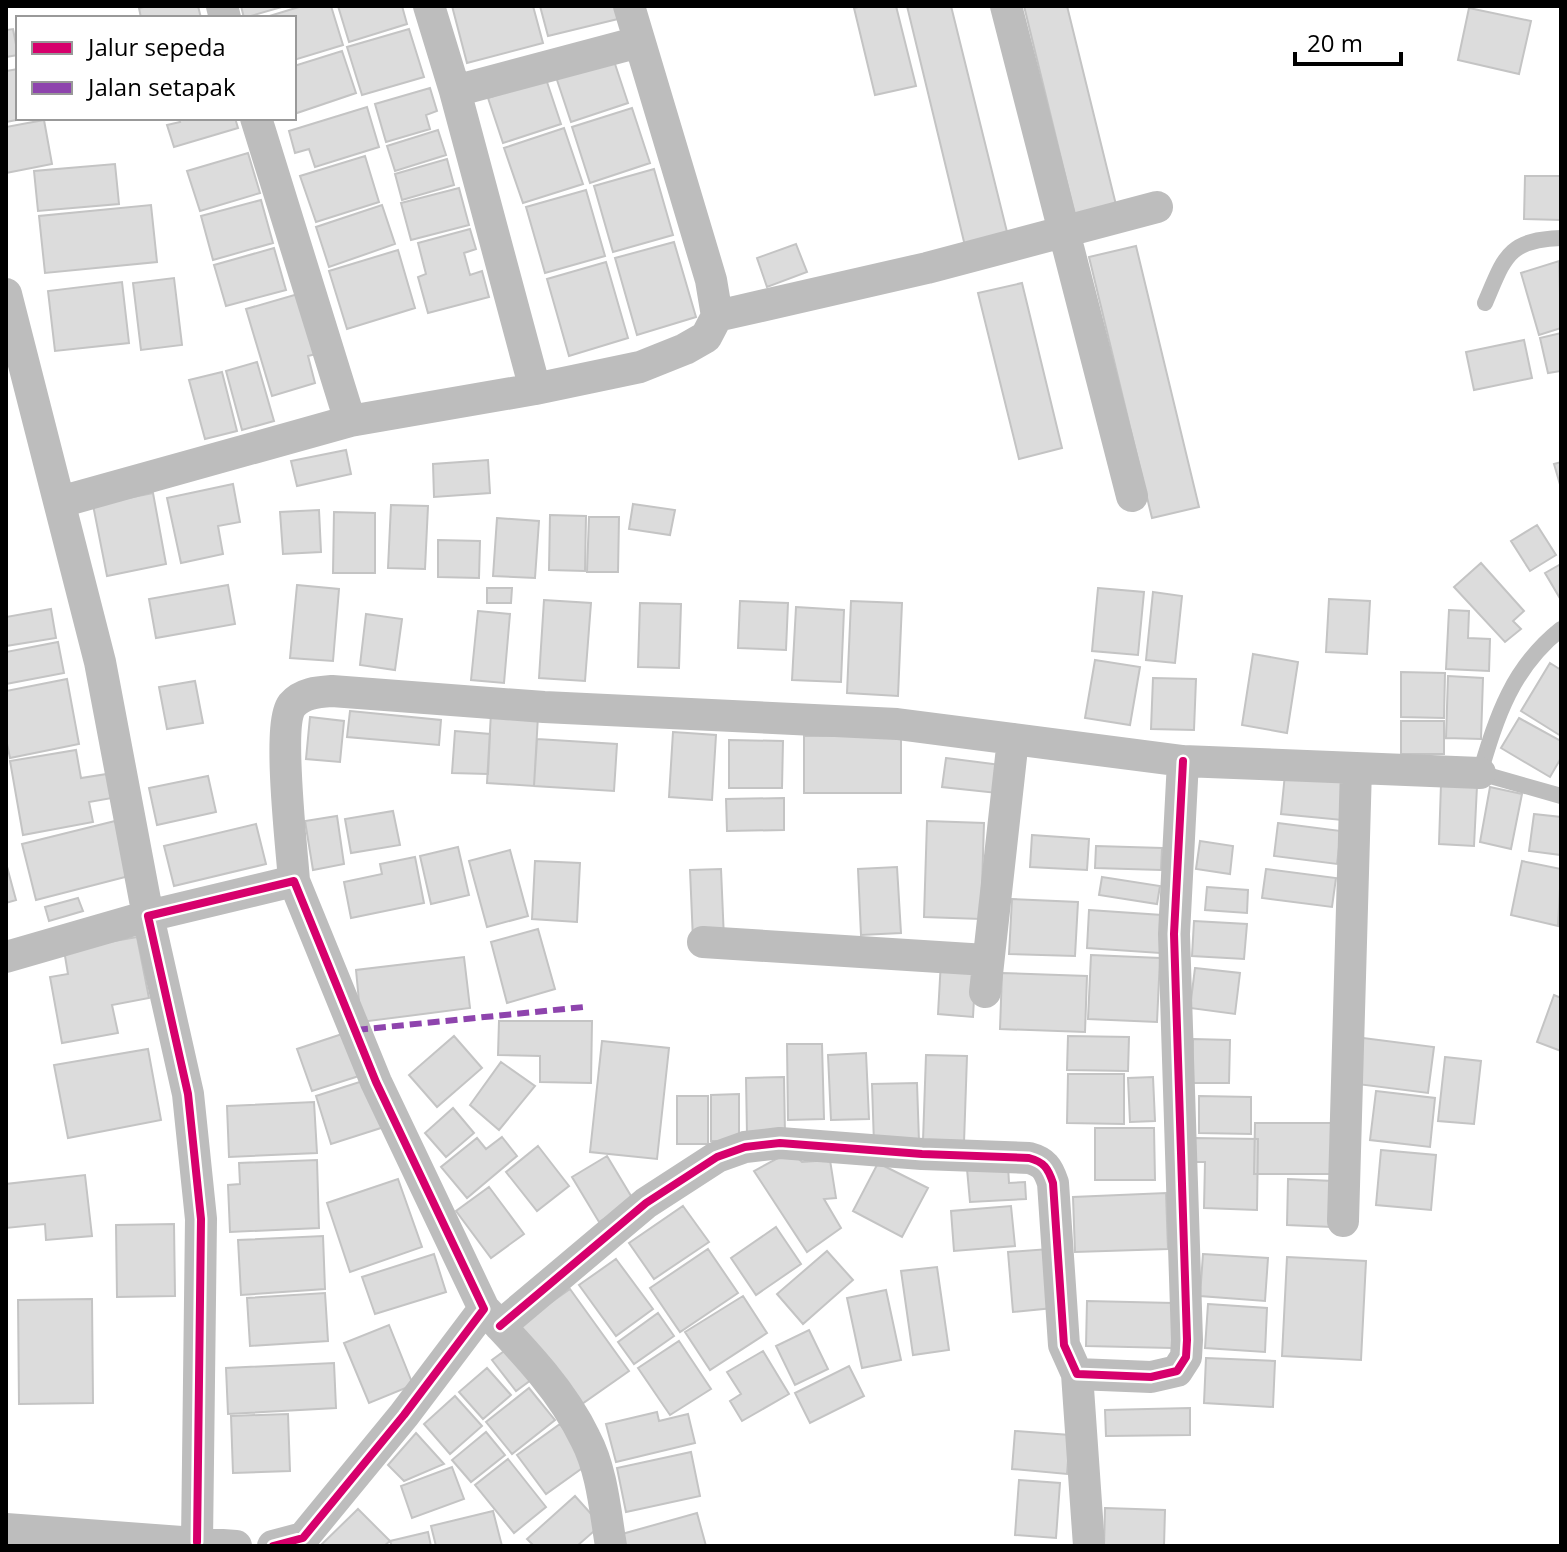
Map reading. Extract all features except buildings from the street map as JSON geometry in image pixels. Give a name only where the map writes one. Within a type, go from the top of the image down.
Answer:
[{"type":"street","points":[[429,6],[535,389]]},
{"type":"street","points":[[60,502],[350,421],[535,389],[651,363],[706,337],[717,316],[711,280],[629,6]]},
{"type":"street","points":[[1006,6],[1132,496]]},
{"type":"street","points":[[455,91],[639,42]]},
{"type":"street","points":[[257,120],[350,421]]},
{"type":"street","points":[[717,316],[927,268],[1157,207]]},
{"type":"street","points":[[6,294],[100,662],[148,916],[188,1094],[201,1219],[197,1542]]},
{"type":"street","points":[[611,1546],[596,1467],[585,1438],[534,1364],[492,1317],[376,1082],[294,881],[286,746],[287,716],[299,698],[332,691],[544,707],[897,724],[1183,761],[1480,773]]},
{"type":"street","points":[[985,992],[986,960],[1013,739]]},
{"type":"street","points":[[1077,1374],[1125,1377],[1165,1375],[1177,1371],[1186,1357],[1174,934],[1183,761]]},
{"type":"street","points":[[1343,1221],[1356,768]]},
{"type":"street","points":[[6,957],[148,916],[294,881]]},
{"type":"street","points":[[703,942],[986,960]]},
{"type":"street","points":[[295,1543],[492,1317],[646,1203],[717,1157],[745,1147],[780,1143],[922,1154],[1029,1158],[1042,1162],[1049,1170],[1053,1183],[1063,1334],[1067,1356],[1077,1374],[1089,1546]]},
{"type":"street","points":[[6,1529],[236,1546]]},
{"type":"lane","points":[[1485,303],[1500,267],[1513,249],[1529,241],[1561,238]]},
{"type":"lane","points":[[1561,629],[1539,647],[1513,682],[1480,773],[1561,796]]},
{"type":"marked path","points":[[356,1030],[584,1007]]},
{"type":"cycle path","points":[[500,1326],[646,1203],[717,1157],[745,1147],[780,1143],[922,1154],[1029,1158],[1045,1166],[1053,1183],[1064,1345],[1077,1374],[1151,1377],[1177,1371],[1186,1357],[1187,1340],[1174,934],[1183,761]]},
{"type":"cycle path","points":[[197,1542],[201,1219],[188,1094],[148,916],[294,881],[376,1082],[484,1309],[404,1415],[303,1538],[273,1546]]}]
